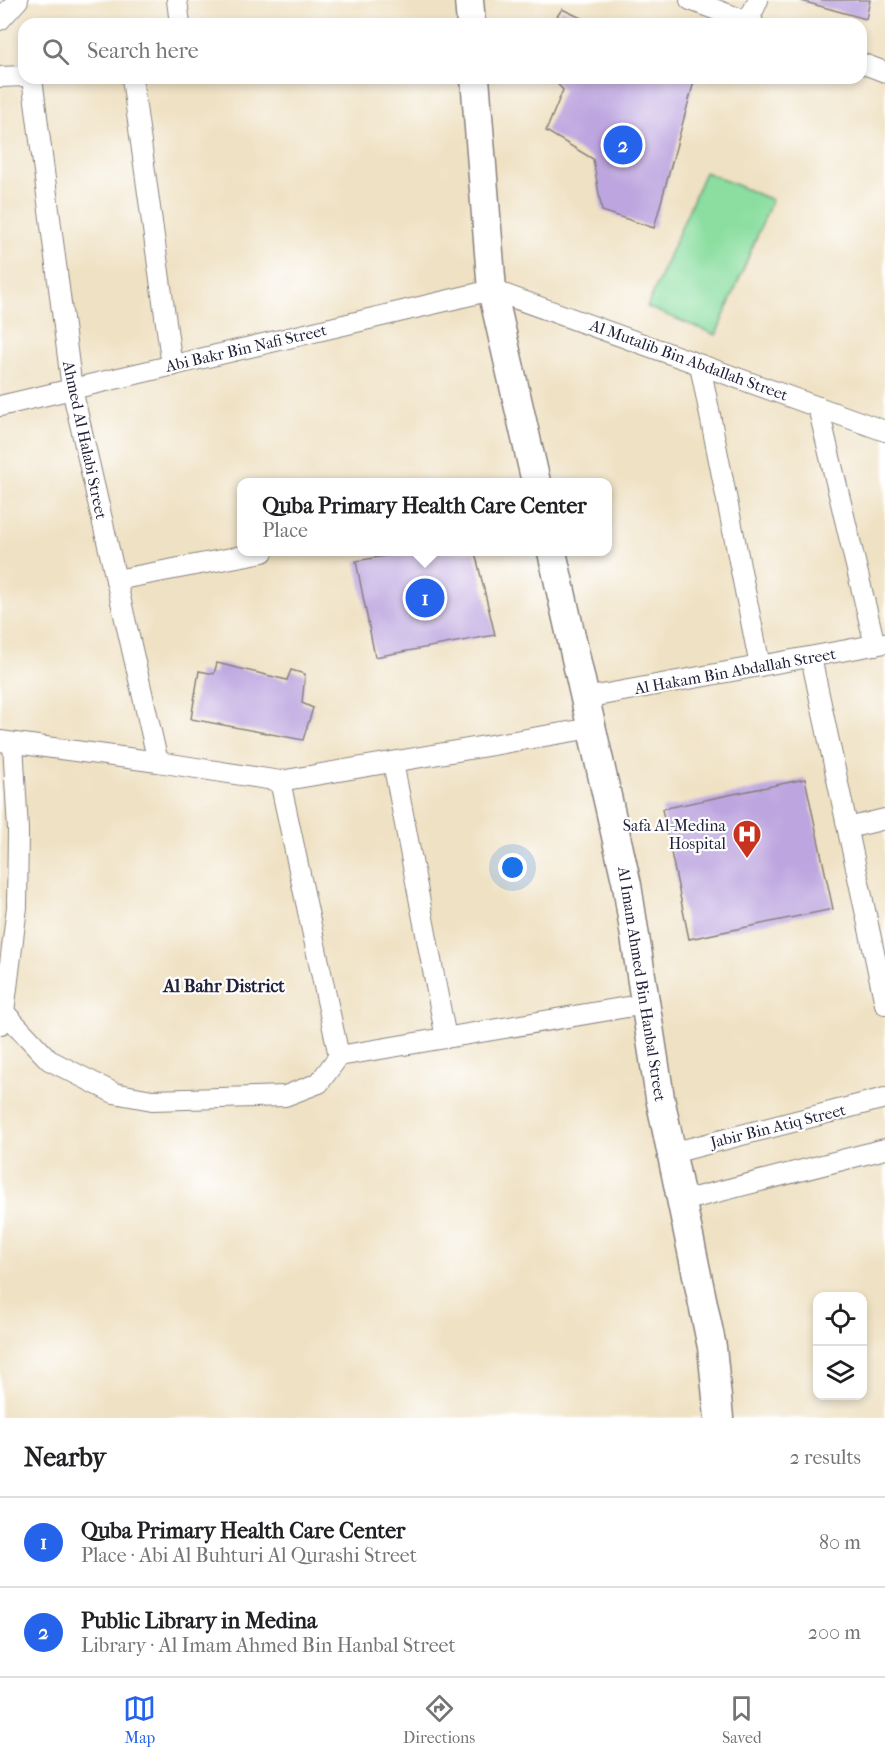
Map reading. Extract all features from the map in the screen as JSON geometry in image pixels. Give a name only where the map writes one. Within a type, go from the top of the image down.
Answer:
[{"type":"main road","points":[[469,0],[470,18]]},
{"type":"main road","points":[[475,84],[492,290],[535,478]]},
{"type":"main road","name":"Al Imam Ahmed Bin Hanbal Street","points":[[553,556],[627,885],[660,1098],[712,1347],[719,1418]]},
{"type":"street","points":[[0,20],[18,0]]},
{"type":"street","points":[[177,0],[179,18]]},
{"type":"street","points":[[690,0],[738,18]]},
{"type":"street","points":[[753,18],[758,0]]},
{"type":"street","points":[[867,65],[885,72]]},
{"type":"street","points":[[0,77],[18,76]]},
{"type":"street","name":"Ahmed Al Halabi Street","points":[[33,84],[72,389],[158,762]]},
{"type":"street","points":[[133,84],[172,366]]},
{"type":"street","name":"Abi Bakr Bin Nafi Street","points":[[0,406],[492,290]]},
{"type":"street","name":"Al Mutalib Bin Abdallah Street","points":[[492,290],[885,431]]},
{"type":"street","points":[[700,365],[760,666]]},
{"type":"street","points":[[818,407],[880,644]]},
{"type":"street","points":[[116,580],[242,556]]},
{"type":"street","name":"Al Hakam Bin Abdallah Street","points":[[585,698],[880,644]]},
{"type":"street","points":[[811,657],[885,1004]]},
{"type":"street","points":[[592,728],[280,781],[7,742],[18,830],[9,854],[17,907],[1,1016],[29,1037],[50,1060],[114,1093],[153,1101],[285,1096],[319,1083],[339,1056],[645,1004]]},
{"type":"street","points":[[393,762],[446,1038]]},
{"type":"street","points":[[280,781],[339,1056]]},
{"type":"street","points":[[848,828],[885,819]]},
{"type":"street","name":"Jabir Bin Atiq Street","points":[[672,1153],[885,1098]]},
{"type":"street","points":[[682,1201],[885,1149]]},
{"type":"green space","points":[[705,172],[772,200],[716,335],[647,307]]},
{"type":"building","points":[[798,0],[870,0],[866,18]]},
{"type":"building","points":[[562,9],[581,18],[556,18]]},
{"type":"building","points":[[558,84],[693,84],[654,228],[602,211],[593,159],[546,131],[563,90]]},
{"type":"building","points":[[385,556],[476,556],[495,635],[375,657],[356,561]]},
{"type":"building","points":[[217,663],[287,680],[291,670],[305,674],[302,703],[313,708],[303,740],[191,719],[199,671],[214,674]]},
{"type":"building","name":"Safa Al-Medina Hospital","points":[[805,779],[833,909],[689,939],[662,809]]},
{"type":"place","name":"Public Library in Medina","points":[[623,145]]},
{"type":"place","name":"Quba Primary Health Care Center","points":[[425,598]]},
{"type":"place","name":"Safa Al-Medina Hospital","points":[[747,860]]},
{"type":"district","name":"Al Bahr District","points":[[224,986]]}]
